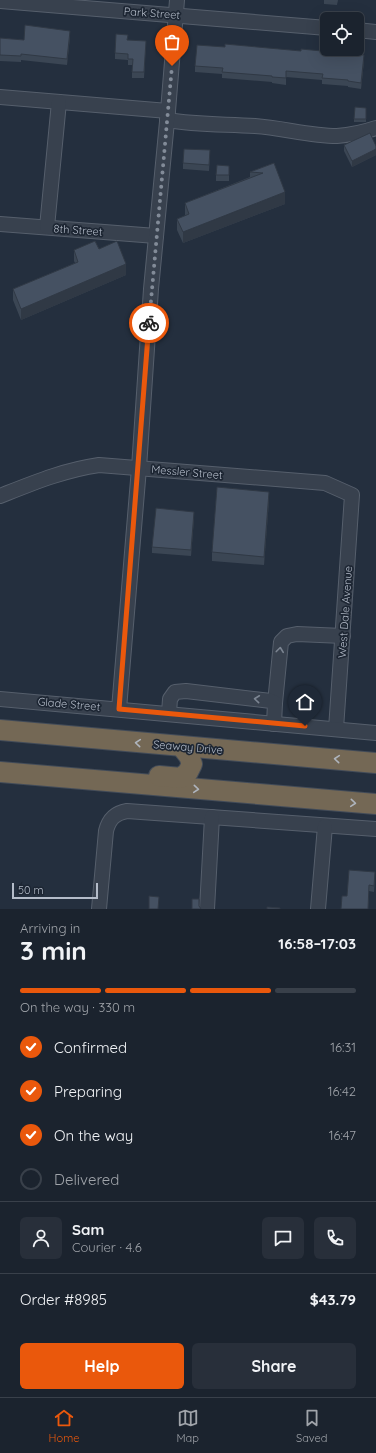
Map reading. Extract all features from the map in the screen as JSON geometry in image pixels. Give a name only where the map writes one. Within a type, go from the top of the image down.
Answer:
[{"type":"highway","name":"Seaway Drive","points":[[0,730],[376,763]]},
{"type":"highway","points":[[0,763],[181,778],[188,772],[192,764],[189,756],[182,747]]},
{"type":"highway","points":[[0,772],[376,804]]},
{"type":"street","points":[[119,709],[156,236],[168,115],[177,0]]},
{"type":"street","name":"Park Street","points":[[0,2],[320,27]]},
{"type":"street","points":[[364,31],[376,32]]},
{"type":"street","points":[[0,97],[59,102],[168,115],[201,124],[257,126],[338,136],[376,128]]},
{"type":"street","points":[[47,228],[59,102]]},
{"type":"street","name":"8th Street","points":[[0,224],[156,236]]},
{"type":"street","name":"Messler Street","points":[[0,496],[48,477],[81,468],[99,465],[325,483],[352,495]]},
{"type":"street","name":"West Dale Avenue","points":[[336,729],[352,495]]},
{"type":"street","points":[[274,724],[281,642],[287,636],[297,634],[343,636]]},
{"type":"street","points":[[169,714],[170,699],[175,692],[271,700],[275,703]]},
{"type":"street","name":"Glade Street","points":[[0,699],[376,733]]},
{"type":"street","points":[[99,909],[106,831],[111,819],[121,812],[127,811],[376,829]]},
{"type":"street","points":[[207,909],[212,817]]},
{"type":"street","points":[[318,909],[325,826]]},
{"type":"building","points":[[25,25],[70,31],[67,59],[21,54],[21,56],[0,55],[0,38],[24,40]]},
{"type":"building","points":[[116,34],[128,35],[127,40],[146,41],[144,72],[132,72],[133,59],[128,59],[128,54],[115,53]]},
{"type":"building","points":[[225,44],[301,51],[301,49],[320,51],[320,56],[364,56],[361,83],[348,80],[322,78],[323,74],[286,71],[286,78],[222,72],[223,68],[195,66],[197,45],[225,47]]},
{"type":"building","points":[[355,107],[366,108],[366,119],[354,119]]},
{"type":"building","points":[[370,133],[376,149],[352,161],[344,145]]},
{"type":"building","points":[[184,149],[210,150],[209,165],[183,163]]},
{"type":"building","points":[[274,163],[285,192],[183,232],[177,219],[189,214],[185,203],[263,173],[250,172]]},
{"type":"building","points":[[217,165],[229,166],[229,175],[216,175]]},
{"type":"building","points":[[95,241],[99,249],[117,241],[126,264],[21,309],[13,289],[78,262],[74,250]]},
{"type":"building","points":[[217,487],[269,492],[264,557],[212,552]]},
{"type":"building","points":[[156,508],[194,512],[191,550],[152,547]]},
{"type":"building","points":[[349,870],[375,872],[374,886],[369,885],[368,909],[341,909],[342,896],[347,896]]},
{"type":"building","points":[[149,896],[159,897],[158,909],[149,909]]},
{"type":"building","points":[[192,899],[199,899],[199,906],[201,909],[192,909]]},
{"type":"building","points":[[267,907],[280,908],[280,909],[267,909]]},
{"type":"way so far","points":[[149,323],[172,66]]},
{"type":"route","points":[[149,323],[139,468],[119,709],[305,726]]}]
